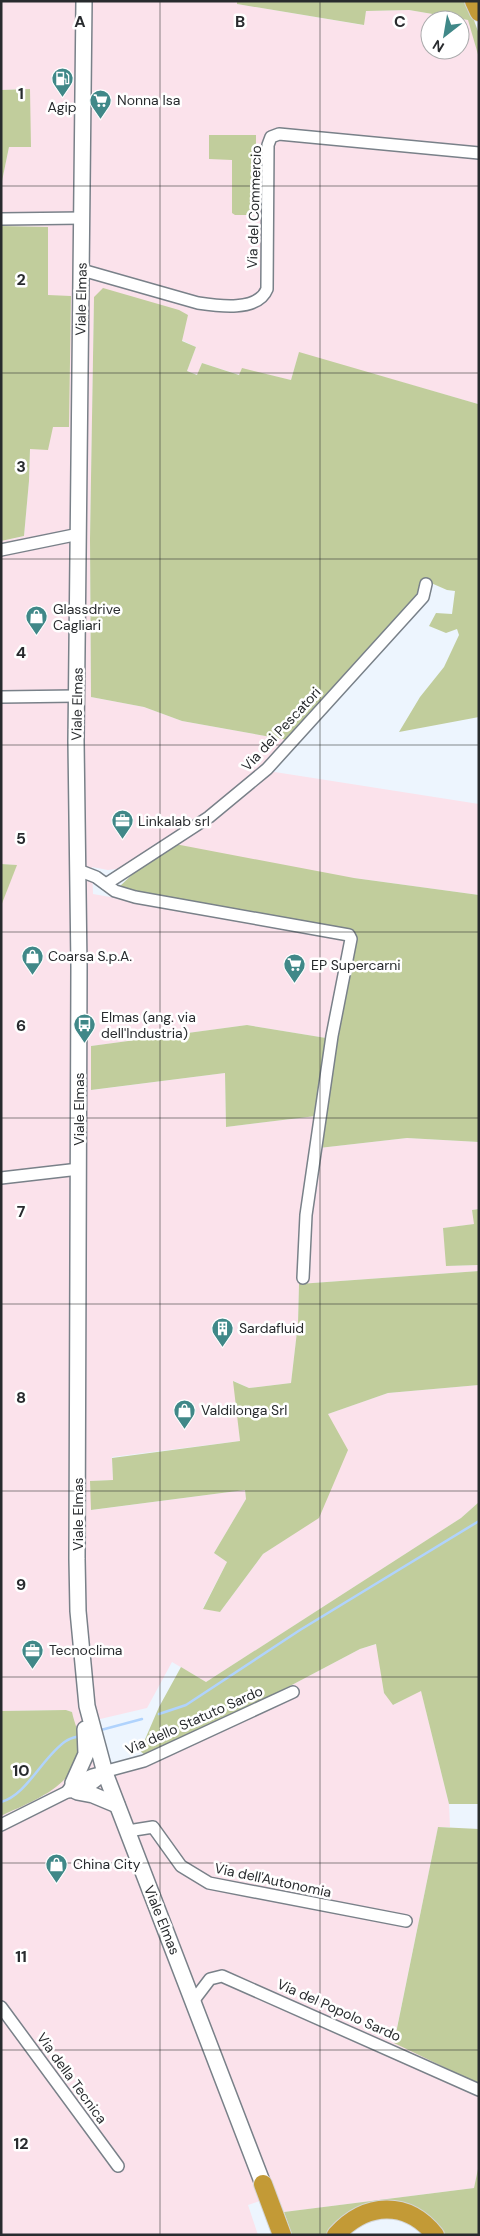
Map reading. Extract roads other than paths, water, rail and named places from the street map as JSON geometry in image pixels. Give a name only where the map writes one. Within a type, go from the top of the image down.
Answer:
[{"type":"highway","points":[[474,1],[479,12]]},
{"type":"highway","points":[[263,2184],[281,2233]]},
{"type":"highway","points":[[336,2235],[348,2222],[365,2213],[382,2209],[403,2211],[426,2223],[435,2235]]},
{"type":"main road","name":"Viale Elmas","points":[[81,5],[83,218],[76,696],[79,1169],[78,1611],[87,1704],[105,1773],[194,2000],[263,2184]]},
{"type":"main road","points":[[87,1704],[86,1754],[72,1789],[118,1805]]},
{"type":"street","name":"Via del Commercio","points":[[82,270],[212,305],[252,304],[264,296],[266,289],[268,145],[271,137],[278,134],[479,153]]},
{"type":"street","points":[[1,219],[83,218]]},
{"type":"street","points":[[1,550],[79,534]]},
{"type":"street","name":"Via dei Pescatori","points":[[106,884],[209,817],[267,769],[423,597],[426,584]]},
{"type":"street","points":[[1,697],[76,696]]},
{"type":"street","points":[[78,870],[106,884],[115,892],[135,897],[349,935],[351,939],[332,1036],[306,1215],[303,1278]]},
{"type":"street","points":[[1,1178],[79,1169]]},
{"type":"street","name":"Via dello Statuto Sardo","points":[[1,1825],[72,1789],[92,1775],[144,1761],[293,1692]]},
{"type":"street","name":"Via dell'Autonomia","points":[[128,1832],[152,1827],[180,1866],[208,1883],[231,1889],[406,1921]]},
{"type":"street","name":"Via del Popolo Sardo","points":[[194,2000],[210,1979],[222,1976],[479,2090]]},
{"type":"street","name":"Via della Tecnica","points":[[1,2007],[118,2166]]},
{"type":"waterway","points":[[159,1714],[186,1705],[300,1630],[479,1521]]},
{"type":"waterway","points":[[101,1730],[142,1719]]},
{"type":"waterway","points":[[1,1802],[19,1792],[58,1748],[68,1740],[80,1736]]},
{"type":"place","name":"Agip","points":[[62,98]]},
{"type":"place","name":"Nonna Isa","points":[[101,119]]},
{"type":"place","name":"Glassdrive Cagliari","points":[[37,636]]},
{"type":"place","name":"Linkalab srl","points":[[122,840]]},
{"type":"place","name":"Coarsa S.p.A.","points":[[32,975]]},
{"type":"place","name":"EP Supercarni","points":[[295,984]]},
{"type":"place","name":"Elmas (ang. via dell'Industria)","points":[[85,1044]]},
{"type":"place","name":"Sardafluid","points":[[223,1347]]},
{"type":"place","name":"Valdilonga Srl","points":[[185,1429]]},
{"type":"place","name":"Tecnoclima","points":[[33,1669]]},
{"type":"place","name":"China City","points":[[57,1883]]}]
